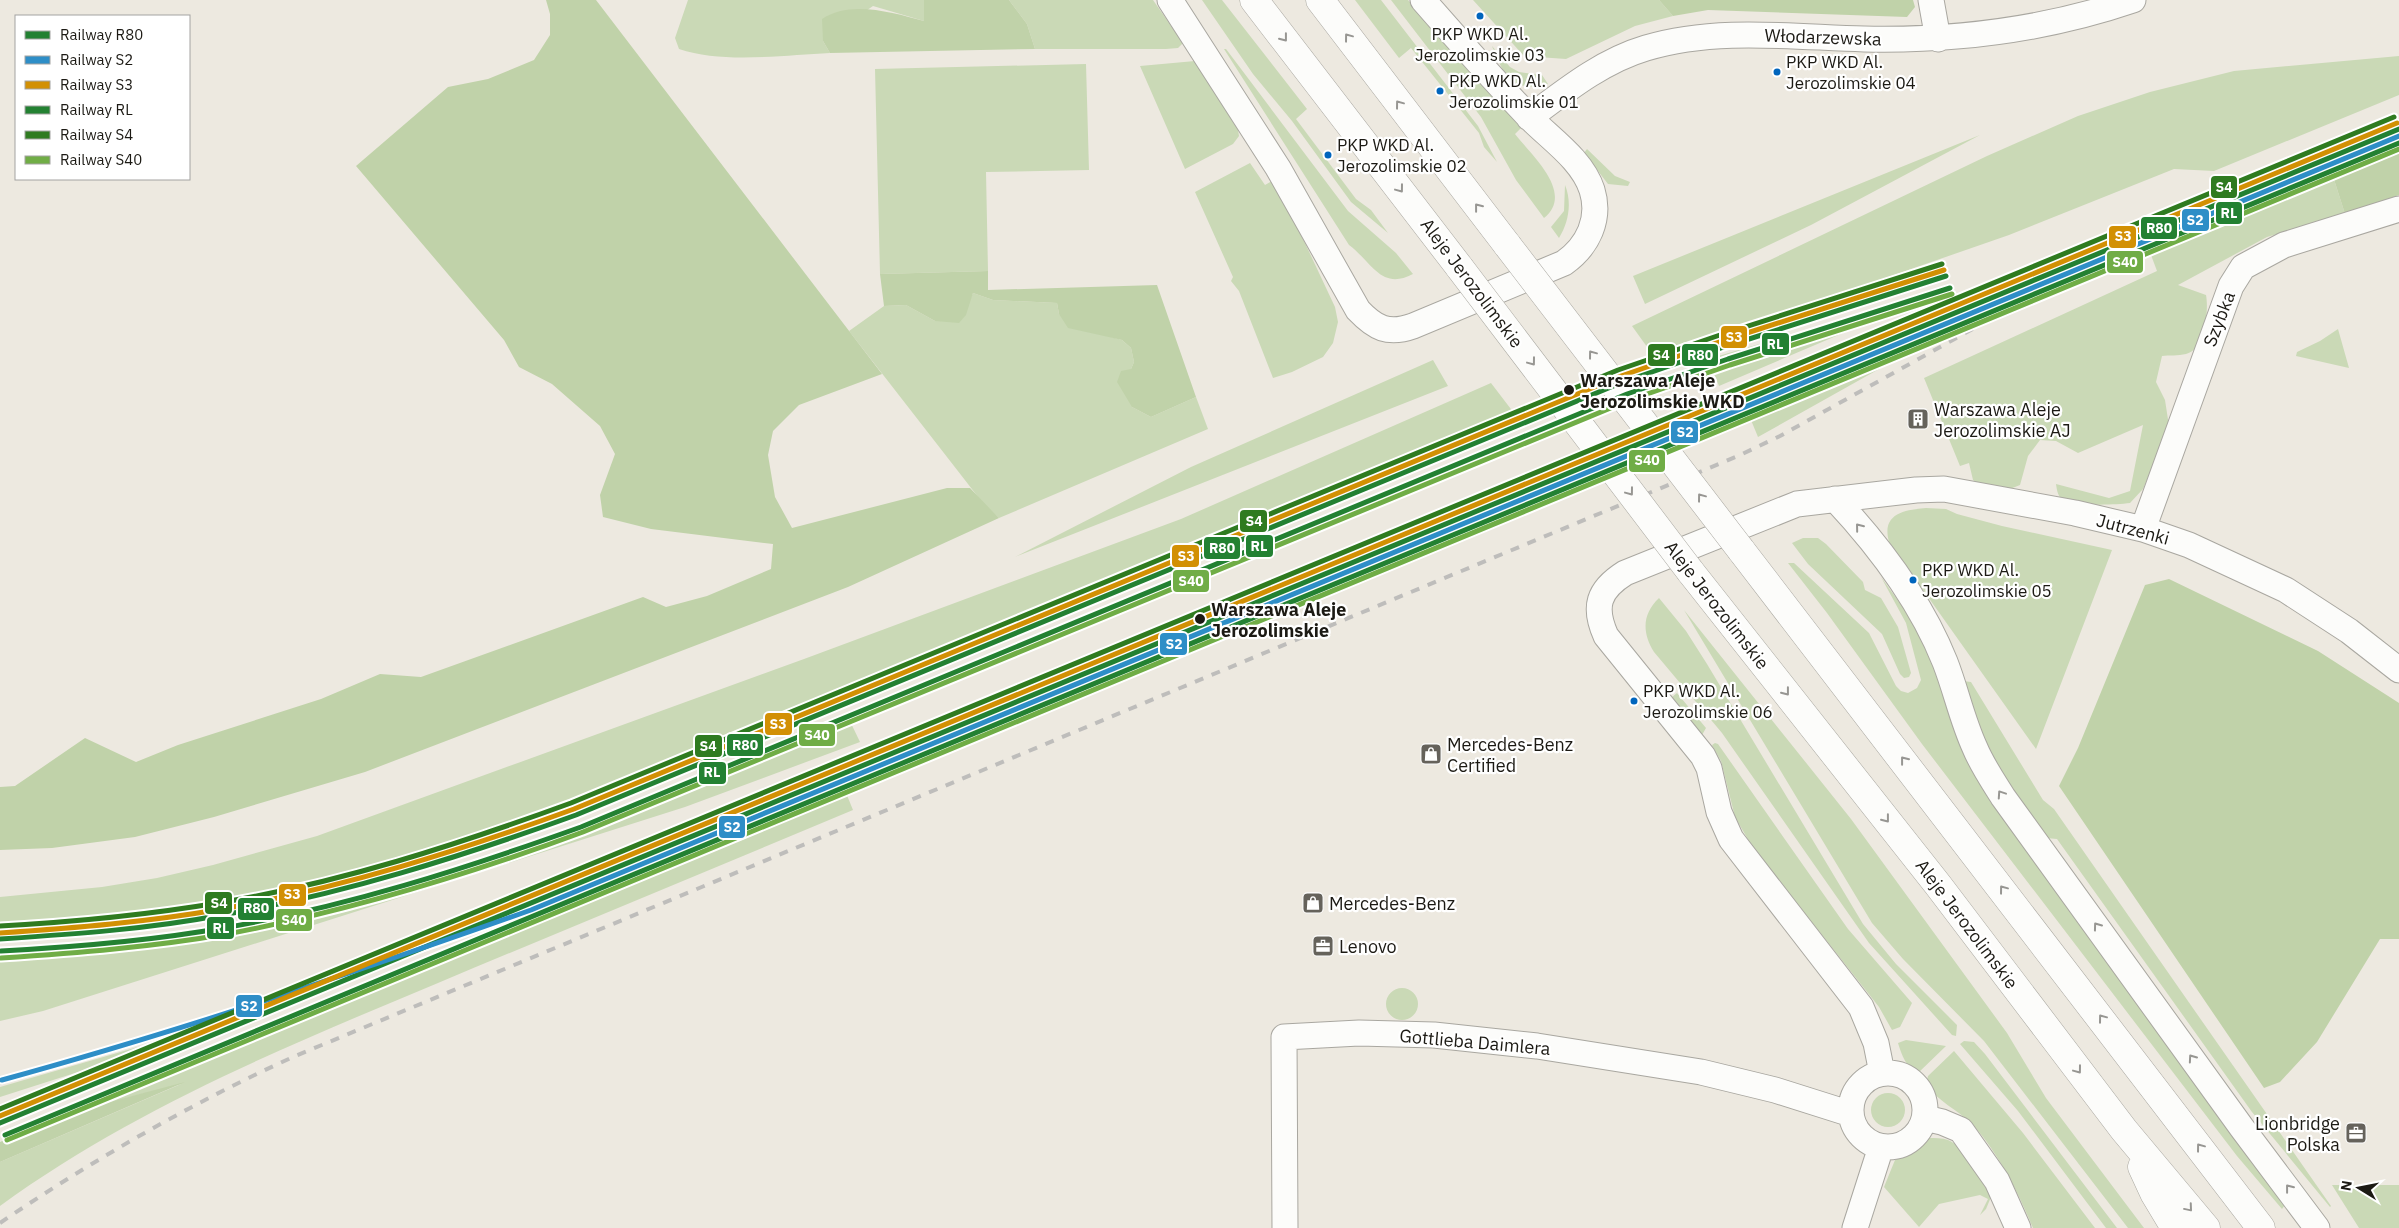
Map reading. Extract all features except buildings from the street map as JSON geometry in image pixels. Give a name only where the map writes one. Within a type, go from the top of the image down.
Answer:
[{"type":"main road","name":"Aleje Jerozolimskie","points":[[1254,0],[1690,571],[1932,878],[2124,1130],[2206,1228]]},
{"type":"main road","points":[[1320,0],[2261,1228]]},
{"type":"main road","points":[[2124,1130],[2154,1193],[2175,1228]]},
{"type":"main road","points":[[2230,1186],[2272,1228]]},
{"type":"street","points":[[1170,0],[1278,168],[1352,302],[1366,318],[1378,327],[1394,331],[1414,326],[1564,263],[1575,256],[1587,241],[1594,221],[1594,201],[1587,179],[1576,163],[1529,118],[1423,0]]},
{"type":"street","points":[[1931,0],[1938,39]]},
{"type":"street","name":"Włodarzewska","points":[[1529,118],[1575,84],[1607,64],[1645,48],[1685,39],[1747,35],[1938,39],[2011,32],[2057,23],[2133,0]]},
{"type":"street","name":"Szybka","points":[[2142,530],[2231,286],[2243,267],[2284,246],[2399,209]]},
{"type":"street","name":"Jutrzenki","points":[[1882,1074],[1876,1043],[1861,1008],[1731,839],[1719,812],[1709,768],[1703,756],[1606,636],[1599,619],[1598,608],[1602,596],[1610,583],[1625,573],[1797,504],[1916,490],[1944,489],[2075,514],[2142,530],[2222,559],[2286,590],[2348,631],[2399,670]]},
{"type":"street","points":[[1834,499],[1882,555],[1905,587],[1927,624],[1945,662],[1974,748],[2003,797],[2242,1128],[2317,1228]]},
{"type":"street","name":"Gottlieba Daimlera","points":[[1285,1228],[1284,1037],[1359,1033],[1424,1035],[1537,1046],[1701,1072],[1775,1090],[1851,1114]]},
{"type":"street","points":[[1894,1073],[1905,1077],[1915,1084],[1922,1094],[1925,1106],[1925,1118],[1921,1129],[1914,1138],[1904,1144],[1893,1147],[1881,1147],[1870,1143],[1860,1135],[1854,1125],[1851,1114],[1856,1092],[1872,1077],[1882,1074],[1894,1073]]},
{"type":"street","points":[[1925,1118],[1942,1122],[1961,1130],[1997,1181],[2018,1228]]},
{"type":"street","points":[[1855,1228],[1881,1147]]},
{"type":"green space","points":[[546,0],[596,0],[882,374],[799,405],[773,431],[768,455],[775,497],[792,528],[947,488],[970,488],[999,518],[848,587],[365,772],[214,817],[135,837],[52,848],[0,850],[0,787],[15,786],[85,738],[136,762],[178,745],[321,699],[380,674],[421,677],[643,597],[666,607],[707,596],[771,569],[773,544],[651,529],[603,517],[600,495],[615,454],[600,426],[552,384],[519,367],[504,340],[356,166],[448,87],[488,79],[534,60],[550,35],[550,14]]},
{"type":"green space","points":[[688,0],[924,0],[924,21],[873,6],[823,41],[830,53],[753,57],[715,56],[696,54],[679,49],[675,38]]},
{"type":"green space","points":[[924,0],[1009,0],[1027,24],[1035,49],[830,53],[823,41],[822,19],[833,13],[858,9],[885,11],[924,21]]},
{"type":"green space","points":[[1009,0],[1153,0],[1183,43],[1178,48],[1166,49],[1035,49],[1027,24]]},
{"type":"green space","points":[[1202,0],[1222,0],[1307,109],[1296,119],[1356,199],[1371,210],[1388,233],[1351,202],[1292,121],[1253,74]]},
{"type":"green space","points":[[1355,0],[1381,0],[1478,126],[1497,162],[1484,147],[1479,133],[1411,48],[1399,58]]},
{"type":"green space","points":[[1391,0],[1408,0],[1522,127],[1515,134],[1540,164],[1553,186],[1555,197],[1552,208],[1544,218],[1516,180],[1481,117]]},
{"type":"green space","points":[[1473,0],[1659,0],[1673,16],[1635,26],[1566,59],[1524,56]]},
{"type":"green space","points":[[1659,0],[1913,0],[1915,7],[1907,17],[1708,10],[1673,16]]},
{"type":"green space","points":[[1492,46],[1510,67],[1519,72],[1542,75],[1548,84],[1526,86],[1511,80],[1501,66]]},
{"type":"green space","points":[[1224,49],[1226,49],[1348,211],[1396,253],[1413,274],[1393,279],[1385,277],[1349,245]]},
{"type":"green space","points":[[2399,56],[2399,95],[2214,171],[2174,169],[2009,235],[1655,358],[1632,326],[1987,156],[2078,116],[2150,92],[2234,71]]},
{"type":"green space","points":[[1195,61],[1238,130],[1239,136],[1233,144],[1185,169],[1140,66]]},
{"type":"green space","points":[[1086,64],[1089,170],[986,172],[988,271],[880,274],[875,69]]},
{"type":"green space","points":[[1980,135],[1811,225],[1645,304],[1633,276]]},
{"type":"green space","points":[[2399,139],[2399,195],[2345,214],[2330,167]]},
{"type":"green space","points":[[1587,149],[1615,176],[1630,182],[1628,186],[1608,184],[1584,153]]},
{"type":"green space","points":[[1250,163],[1265,185],[1272,181],[1297,226],[1335,307],[1338,322],[1333,343],[1323,357],[1292,372],[1273,378],[1239,291],[1231,281],[1233,277],[1195,192]]},
{"type":"green space","points":[[2330,167],[2345,214],[2267,237],[2178,285],[2206,295],[2207,310],[2204,329],[2198,345],[2192,351],[2183,355],[2162,356],[2156,382],[2165,400],[2169,426],[2143,489],[2130,503],[2106,505],[2071,503],[2059,496],[2056,484],[2109,498],[2130,491],[2143,425],[2078,453],[2056,441],[2040,440],[2028,456],[2020,485],[2010,489],[1977,483],[1973,480],[1969,463],[1960,466],[1924,378],[2157,271],[2148,247]]},
{"type":"green space","points":[[1565,185],[1569,205],[1567,219],[1559,238],[1551,227],[1564,211]]},
{"type":"green space","points":[[988,271],[988,290],[1157,285],[1196,397],[1151,417],[1132,407],[1117,382],[1121,371],[1131,369],[1134,362],[1131,348],[1122,340],[1068,328],[1059,314],[1057,303],[993,300],[973,293],[966,315],[959,323],[935,321],[906,305],[884,306],[880,274]]},
{"type":"green space","points":[[1942,291],[1719,386],[1708,359]]},
{"type":"green space","points":[[973,293],[993,300],[1057,303],[1059,314],[1101,334],[1122,340],[1131,348],[1134,362],[1131,369],[1132,407],[1151,417],[1196,397],[1208,429],[999,518],[982,502],[849,331],[884,306],[906,305],[935,321],[969,302]]},
{"type":"green space","points":[[2338,329],[2349,368],[2296,356],[2297,352],[2320,341]]},
{"type":"green space","points":[[1920,340],[1922,345],[1758,437],[1746,408]]},
{"type":"green space","points":[[1433,360],[1448,386],[1015,557],[1191,467]]},
{"type":"green space","points":[[1491,383],[1517,417],[1033,611],[811,702],[630,780],[508,828],[383,868],[289,891],[193,908],[145,914],[0,926],[0,897],[102,887],[157,878],[213,865],[317,836],[804,659],[1181,519]]},
{"type":"green space","points":[[1926,508],[1946,509],[1957,514],[2002,526],[2112,550],[2036,749],[1889,542],[1887,532],[1888,525],[1892,519],[1903,512]]},
{"type":"green space","points":[[1803,538],[1818,538],[1826,544],[1863,582],[1865,590],[1881,598],[1898,627],[1911,673],[1909,677],[1904,678],[1900,674],[1882,634],[1808,564],[1792,543]]},
{"type":"green space","points":[[1788,563],[1794,563],[1869,633],[1896,686],[1901,691],[1908,693],[1917,688],[1921,680],[1906,623],[1881,577],[1920,631],[1938,678],[2285,1205],[2282,1209],[2237,1156],[1922,744],[1827,613]]},
{"type":"green space","points":[[2169,579],[2318,651],[2399,703],[2399,939],[2380,939],[2317,1042],[2280,1082],[2264,1088],[2059,786],[2078,748],[2145,585]]},
{"type":"green space","points":[[1659,598],[1686,631],[1707,664],[1863,924],[1896,964],[1957,1025],[1956,1036],[1952,1035],[1869,943],[1722,733],[1654,652],[1647,638],[1646,624],[1649,611]]},
{"type":"green space","points":[[1684,610],[1851,819],[2007,1033],[2046,1098],[2144,1228],[2128,1228],[1984,1041],[1903,959],[1872,923]]},
{"type":"green space","points":[[1963,681],[1971,682],[2043,800],[2054,809],[2330,1207],[2252,1112],[2057,839],[2046,838],[2002,776],[1988,750]]},
{"type":"green space","points":[[1677,693],[1706,728],[1702,735],[1672,697]]},
{"type":"green space","points":[[847,715],[860,742],[685,807],[43,1011],[0,1021],[0,953],[58,950],[173,937],[287,918],[400,891],[477,867],[520,851]]},
{"type":"green space","points":[[1718,744],[1848,929],[1912,1003],[1900,1027],[1892,1030],[1879,1007],[1753,848],[1735,817],[1721,761],[1712,745]]},
{"type":"green space","points":[[844,788],[853,810],[268,1056],[157,1109],[103,1139],[51,1171],[0,1206],[0,1162],[181,1084],[79,1110],[149,1077]]},
{"type":"green space","points":[[1402,988],[1408,989],[1413,993],[1417,998],[1417,1010],[1413,1015],[1408,1019],[1402,1020],[1396,1019],[1391,1015],[1387,1010],[1386,1004],[1387,998],[1391,993],[1396,989]]},
{"type":"green space","points":[[1906,1040],[1946,1046],[1917,1074],[1907,1064],[1898,1043]]},
{"type":"green space","points":[[1964,1041],[1974,1042],[1985,1054],[2117,1228],[2106,1228],[2018,1111],[1960,1044]]},
{"type":"green space","points":[[148,1044],[150,1049],[0,1097],[0,1087]]},
{"type":"green space","points":[[1954,1051],[2023,1133],[2095,1228],[2033,1228],[2007,1174],[1991,1147],[1972,1124],[1936,1096],[1926,1084],[1928,1076]]},
{"type":"green space","points":[[185,1082],[0,1162],[0,1142],[79,1110]]},
{"type":"green space","points":[[1888,1093],[1900,1098],[1905,1110],[1900,1122],[1888,1127],[1876,1122],[1871,1110],[1876,1098]]},
{"type":"green space","points":[[1929,1138],[1948,1140],[1961,1149],[1973,1165],[1991,1197],[1986,1209],[1980,1215],[1988,1199],[1980,1195],[1939,1204],[1919,1227],[1884,1187],[1895,1160]]},
{"type":"green space","points":[[2332,1185],[2399,1185],[2399,1228],[2359,1228]]},
{"type":"railway","points":[[0,1223],[106,1155],[143,1134],[217,1094],[293,1057],[1738,456],[1780,436],[2084,267],[2193,215]]},
{"type":"rail line","name":"S4","points":[[0,1109],[2394,117]]},
{"type":"rail line","name":"S3","points":[[0,1116],[2397,123]]},
{"type":"rail line","name":"R80","points":[[0,1123],[2399,129]]},
{"type":"rail line","name":"S2","points":[[2,1080],[268,1000],[531,910],[2399,136]]},
{"type":"rail line","name":"RL","points":[[5,1135],[2399,143]]},
{"type":"rail line","name":"S40","points":[[7,1140],[2399,149]]},
{"type":"rail line","name":"S4","points":[[0,926],[137,914],[263,895],[353,874],[484,834],[571,803],[1618,370],[1720,335],[1942,264]]},
{"type":"rail line","name":"S3","points":[[0,933],[83,927],[194,914],[311,890],[444,854],[574,809],[1621,376],[1722,341],[1944,270]]},
{"type":"rail line","name":"R80","points":[[0,939],[84,933],[195,920],[312,896],[445,860],[576,815],[1623,382],[1724,347],[1946,276]]},
{"type":"rail line","name":"RL","points":[[1,951],[140,940],[223,928],[359,898],[493,858],[581,827],[1627,394],[1728,359],[1950,288]]},
{"type":"rail line","name":"S40","points":[[1,958],[171,943],[227,934],[363,903],[496,863],[583,832],[1630,400],[1730,365],[1952,294]]},
{"type":"place","name":"PKP WKD Al. Jerozolimskie 03","points":[[1480,16]]},
{"type":"place","name":"PKP WKD Al. Jerozolimskie 04","points":[[1777,72]]},
{"type":"place","name":"PKP WKD Al. Jerozolimskie 01","points":[[1440,91]]},
{"type":"place","name":"PKP WKD Al. Jerozolimskie 02","points":[[1328,155]]},
{"type":"place","name":"Warszawa Aleje Jerozolimskie WKD","points":[[1569,390]]},
{"type":"place","name":"Warszawa Aleje Jerozolimskie AJ","points":[[1918,419]]},
{"type":"place","name":"PKP WKD Al. Jerozolimskie 05","points":[[1913,580]]},
{"type":"place","name":"Warszawa Aleje Jerozolimskie","points":[[1200,619]]},
{"type":"place","name":"PKP WKD Al. Jerozolimskie 06","points":[[1634,701]]},
{"type":"place","name":"Mercedes-Benz Certified","points":[[1431,754]]},
{"type":"place","name":"Mercedes-Benz","points":[[1313,903]]},
{"type":"place","name":"Lenovo","points":[[1323,946]]},
{"type":"place","name":"Lionbridge Polska","points":[[2356,1133]]}]
